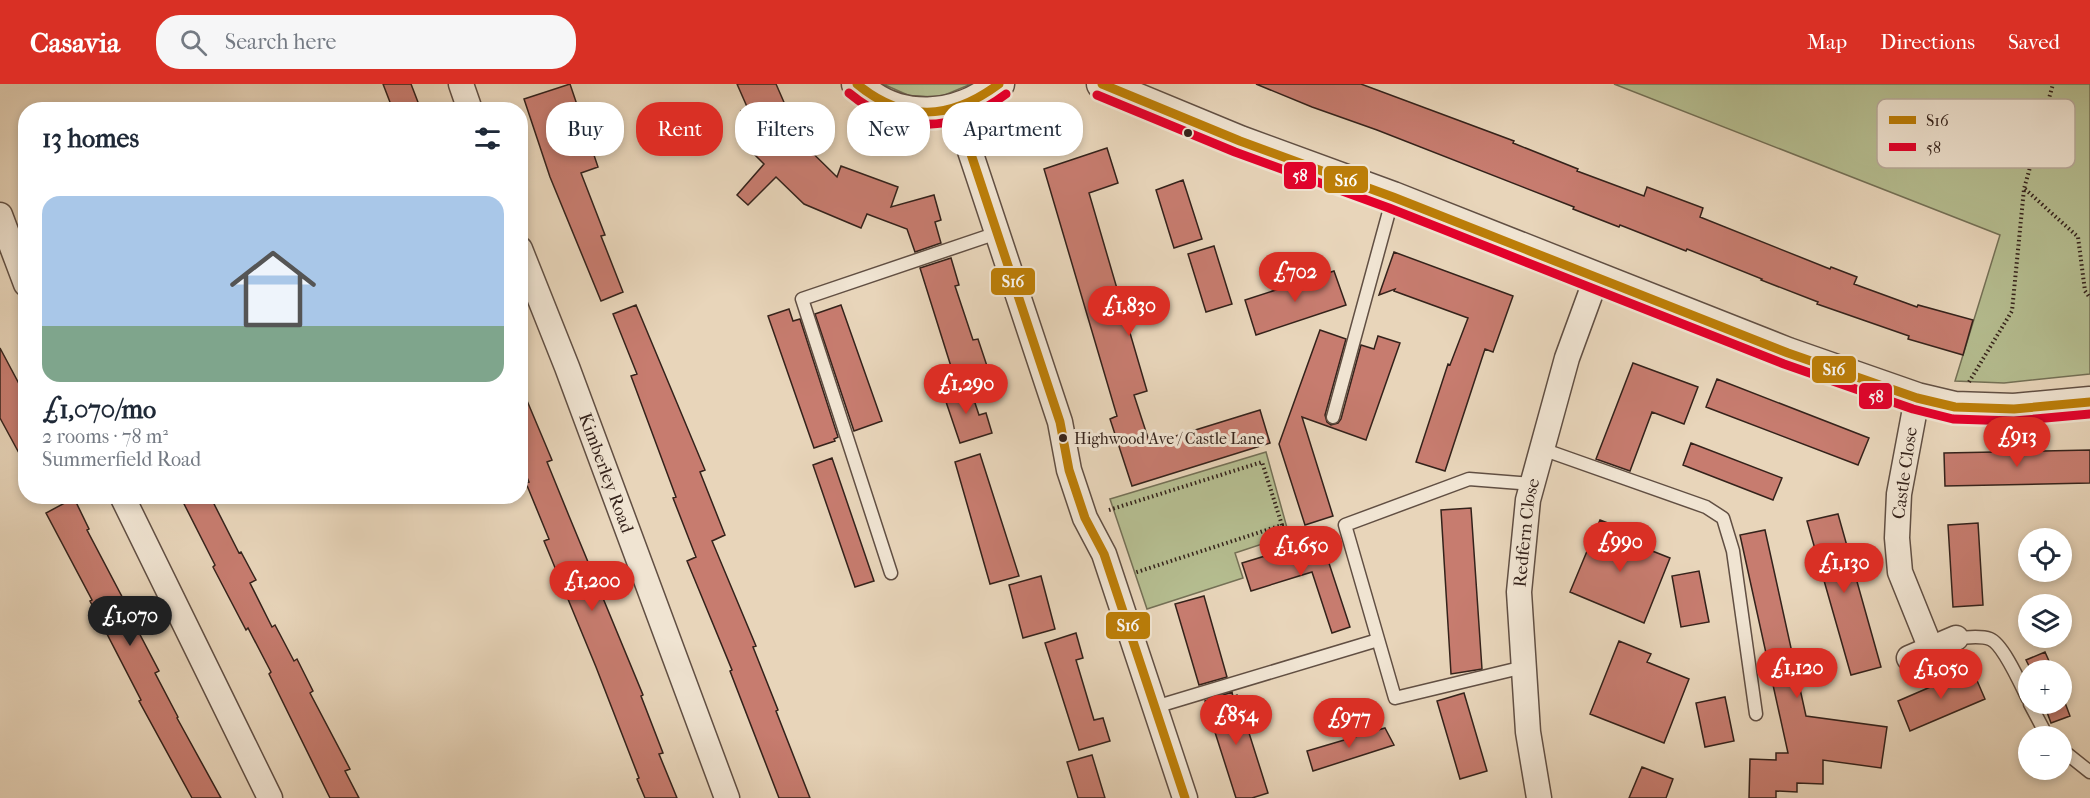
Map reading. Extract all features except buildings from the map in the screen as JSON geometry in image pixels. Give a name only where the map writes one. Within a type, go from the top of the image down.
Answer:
[{"type":"street","points":[[461,84],[467,102]]},
{"type":"street","points":[[857,84],[868,95],[897,110],[922,114],[942,111]]},
{"type":"street","points":[[971,102],[984,96],[999,84]]},
{"type":"street","points":[[1102,84],[1240,141],[1394,197],[1778,349],[1917,398],[1955,407],[2014,409],[2090,402]]},
{"type":"street","points":[[972,156],[1060,422],[1069,470],[1085,518],[1104,554],[1113,579],[1185,798]]},
{"type":"street","points":[[0,215],[18,263]]},
{"type":"street","name":"Kimberley Road","points":[[528,269],[571,378],[727,798]]},
{"type":"street","name":"Redfern Close","points":[[1539,798],[1528,732],[1519,592],[1528,500],[1567,358],[1597,276]]},
{"type":"street","name":"Castle Close","points":[[1917,398],[1899,494],[1897,538],[1900,572],[1931,649]]},
{"type":"street","points":[[126,504],[270,798]]},
{"type":"street","points":[[1909,658],[1956,639]]},
{"type":"lane","points":[[1333,417],[1394,197]]},
{"type":"lane","points":[[891,573],[802,299],[997,233]]},
{"type":"lane","points":[[1542,449],[1706,507],[1724,518],[1733,551],[1756,714]]},
{"type":"lane","points":[[1524,667],[1395,698],[1345,525],[1469,479],[1533,484]]},
{"type":"lane","points":[[1956,639],[1979,636],[1992,639],[2007,658],[2018,679]]},
{"type":"lane","points":[[1155,707],[1378,640]]},
{"type":"lane","points":[[2072,758],[2090,772]]},
{"type":"path","points":[[2049,99],[2053,84]]},
{"type":"path","points":[[1955,407],[2012,311],[2024,189],[2030,168]]},
{"type":"path","points":[[2024,189],[2078,237],[2085,291],[2090,298]]},
{"type":"path","points":[[1085,518],[1262,462],[1282,525],[1113,579]]},
{"type":"green space","points":[[883,84],[971,84],[940,97],[910,96]]},
{"type":"green space","points":[[1614,84],[2090,84],[2090,374],[2004,383],[1955,381],[2000,235]]},
{"type":"green space","points":[[1266,452],[1289,535],[1235,553],[1243,578],[1147,609],[1110,499]]},
{"type":"transit line","name":"S16","points":[[857,84],[892,106],[910,111],[928,112],[963,105],[999,84]]},
{"type":"transit line","name":"S16","points":[[1102,84],[1240,141],[1393,197],[1788,353],[1917,398],[1955,407],[2014,409],[2090,402]]},
{"type":"transit line","name":"58","points":[[849,93],[888,117],[928,124],[947,122],[967,116],[1006,94]]},
{"type":"transit line","name":"58","points":[[1097,95],[1235,152],[1389,208],[1784,364],[1913,409],[1953,419],[2014,421],[2090,414]]},
{"type":"transit line","name":"S16","points":[[972,156],[1060,422],[1069,470],[1085,518],[1104,554],[1185,798]]},
{"type":"place","name":"Highwood Ave / Castle Lane","points":[[1063,438]]}]
